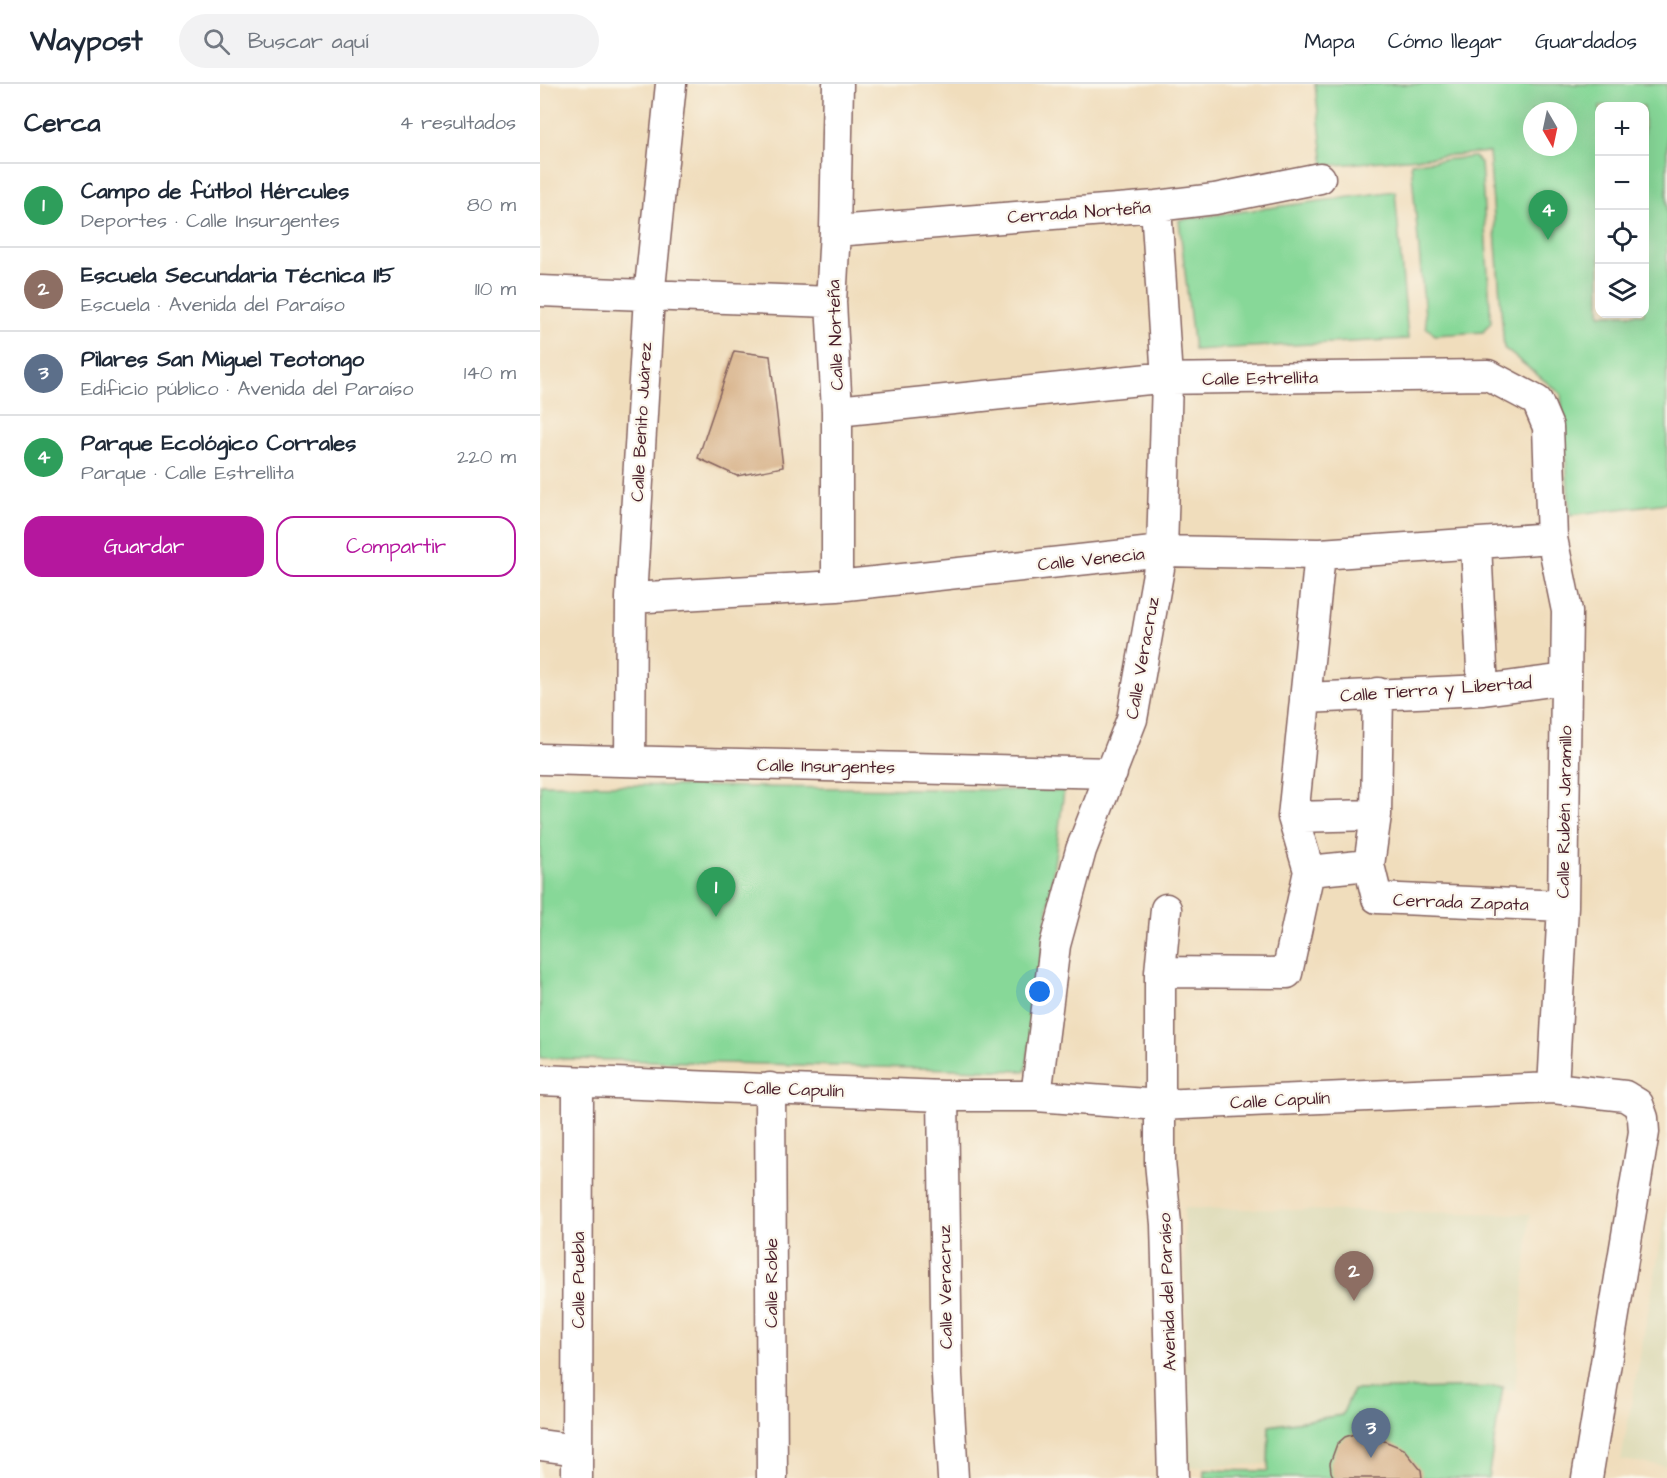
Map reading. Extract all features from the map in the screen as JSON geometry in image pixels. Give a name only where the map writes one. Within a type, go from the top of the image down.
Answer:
[{"type":"street","name":"Calle Benito Juárez","points":[[630,761],[631,598],[649,297],[671,84]]},
{"type":"street","name":"Calle Norteña","points":[[837,586],[837,411],[831,302],[838,84]]},
{"type":"street","name":"Cerrada Norteña","points":[[835,231],[1156,206],[1215,199],[1320,178]]},
{"type":"street","name":"Calle Veracruz","points":[[1036,1096],[1056,945],[1081,850],[1132,719],[1162,551],[1167,379],[1156,206]]},
{"type":"street","points":[[540,291],[649,297],[831,302]]},
{"type":"street","name":"Calle Estrellita","points":[[837,411],[1149,379],[1488,375],[1537,401],[1548,427],[1552,538]]},
{"type":"street","name":"Calle Venecia","points":[[631,598],[837,586],[1162,551],[1320,554],[1552,538]]},
{"type":"street","name":"Calle Rubén Jaramillo","points":[[1552,538],[1567,611],[1563,906],[1553,1088]]},
{"type":"street","points":[[1476,544],[1483,690]]},
{"type":"street","points":[[1160,972],[1287,973],[1309,871],[1293,818],[1320,554]]},
{"type":"street","name":"Calle Tierra y Libertad","points":[[1305,698],[1483,690],[1566,679]]},
{"type":"street","points":[[1309,871],[1369,866],[1376,815],[1378,693]]},
{"type":"street","name":"Calle Insurgentes","points":[[540,759],[1112,773]]},
{"type":"street","points":[[1293,818],[1376,815]]},
{"type":"street","name":"Cerrada Zapata","points":[[1369,866],[1377,898],[1563,906]]},
{"type":"street","points":[[1161,1105],[1160,972],[1166,909]]},
{"type":"street","name":"Calle Capulín","points":[[540,1080],[943,1096],[1036,1096],[1161,1105],[1553,1088],[1625,1096],[1638,1104],[1643,1118],[1644,1132],[1587,1478]]},
{"type":"street","name":"Calle Puebla","points":[[578,1082],[578,1464]]},
{"type":"street","name":"Calle Roble","points":[[770,1088],[772,1478]]},
{"type":"street","name":"Calle Veracruz","points":[[943,1096],[946,1375],[953,1478]]},
{"type":"street","name":"Avenida del Paraíso","points":[[1161,1105],[1160,1161],[1166,1224],[1173,1478]]},
{"type":"street","points":[[540,1445],[578,1464]]},
{"type":"shaded area","points":[[1184,1208],[1530,1214],[1515,1390],[1374,1388],[1366,1412],[1269,1464],[1187,1467]]},
{"type":"shaded area","points":[[1667,1208],[1667,1466],[1621,1460]]},
{"type":"green space","points":[[1315,84],[1667,84],[1667,503],[1570,515],[1561,394],[1504,348],[1489,152],[1324,166]]},
{"type":"green space","points":[[1474,157],[1481,163],[1491,322],[1483,332],[1435,335],[1426,327],[1411,163]]},
{"type":"green space","points":[[1395,191],[1408,339],[1194,350],[1179,220]]},
{"type":"green space","points":[[540,784],[1064,791],[1026,1071],[540,1058]]},
{"type":"green space","points":[[1503,1387],[1488,1478],[1204,1478],[1204,1470],[1268,1471],[1269,1426],[1342,1415],[1353,1390]]},
{"type":"building","points":[[734,351],[770,356],[783,467],[737,476],[698,458]]},
{"type":"building","points":[[1365,1433],[1404,1449],[1421,1470],[1422,1478],[1334,1478],[1330,1463],[1337,1444],[1345,1437]]},
{"type":"place","name":"Parque Ecológico Corrales","points":[[1548,240]]},
{"type":"place","name":"Campo de fútbol Hércules","points":[[716,917]]},
{"type":"place","name":"Escuela Secundaria Técnica 115","points":[[1354,1301]]},
{"type":"place","name":"Pilares San Miguel Teotongo","points":[[1371,1458]]}]
